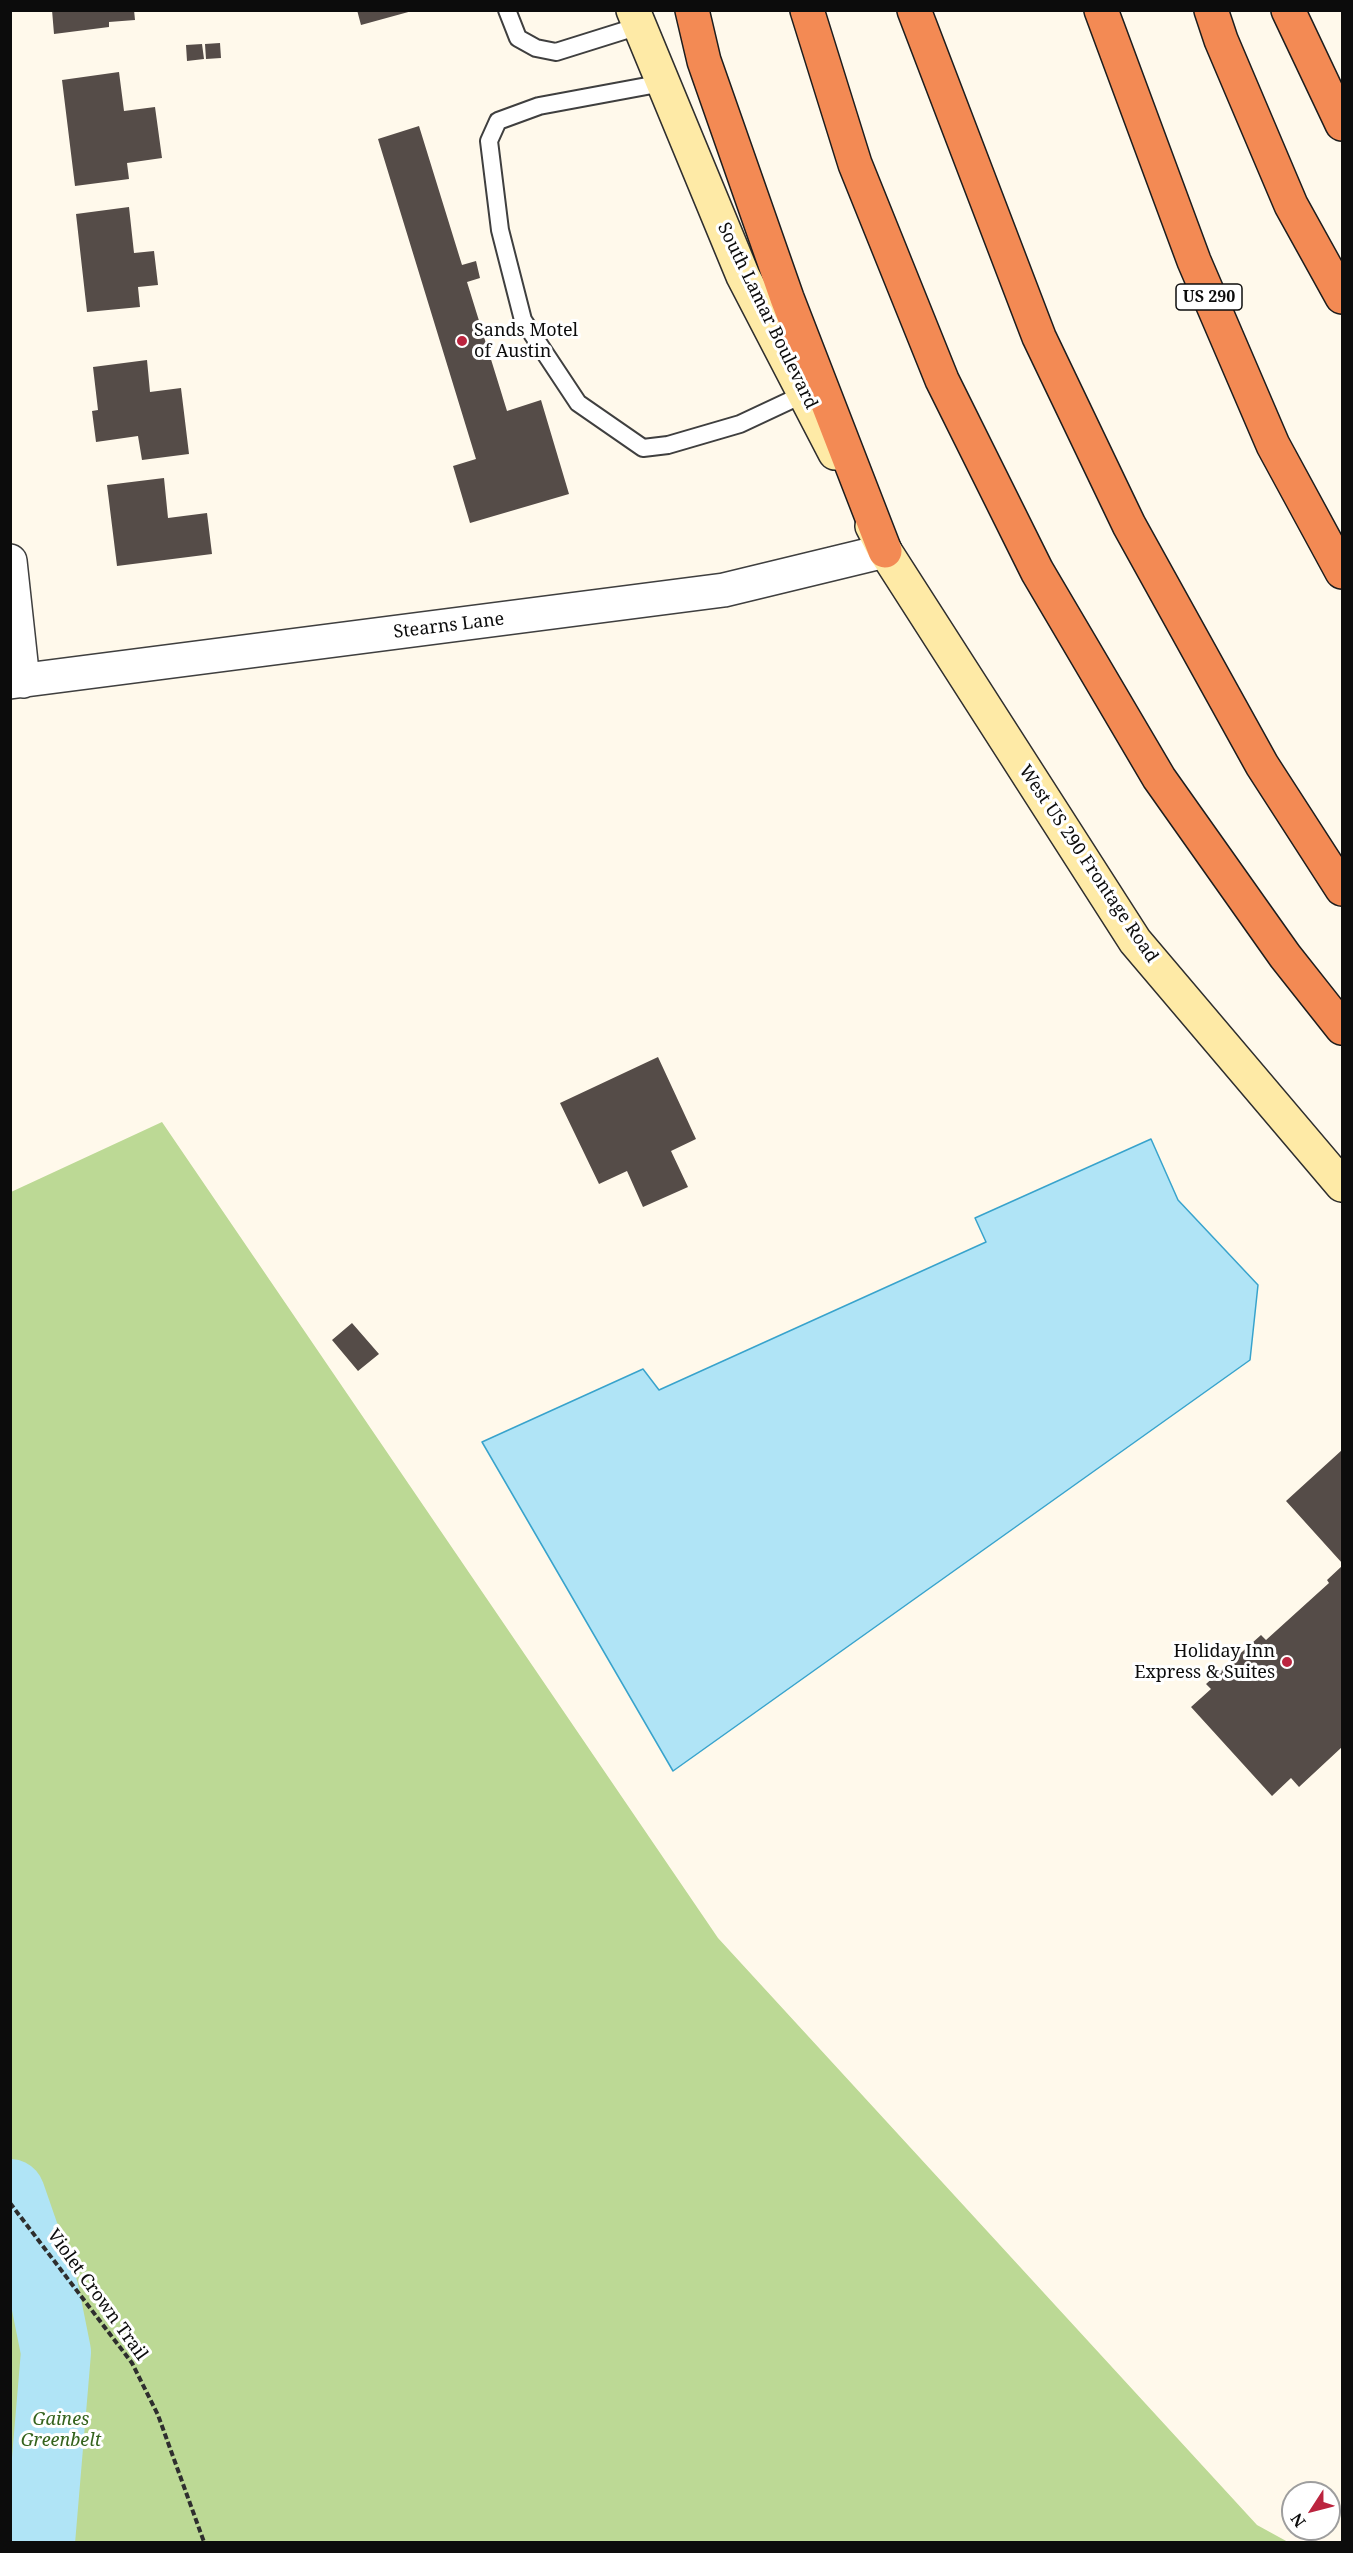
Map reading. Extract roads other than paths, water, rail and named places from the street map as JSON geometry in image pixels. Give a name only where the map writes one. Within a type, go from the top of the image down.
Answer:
[{"type":"highway","points":[[692,10],[704,61],[787,298],[885,551]]},
{"type":"highway","points":[[807,10],[855,164],[942,380],[1037,571],[1159,778],[1285,956],[1342,1028]]},
{"type":"highway","points":[[914,10],[1039,337],[1129,525],[1262,765],[1342,889]]},
{"type":"highway","name":"US 290","points":[[1101,10],[1194,261],[1254,402],[1273,445],[1342,572]]},
{"type":"highway","points":[[1211,10],[1221,40],[1292,205],[1342,297]]},
{"type":"highway","points":[[1287,10],[1342,124]]},
{"type":"main road","name":"South Lamar Boulevard","points":[[636,18],[743,276],[885,551]]},
{"type":"main road","name":"West US 290 Frontage Road","points":[[885,551],[1135,941],[1342,1185]]},
{"type":"street","name":"Stearns Lane","points":[[17,682],[724,590],[885,551]]},
{"type":"street","points":[[10,561],[17,682]]},
{"type":"lane","points":[[507,10],[518,38],[536,48],[556,52],[636,18]]},
{"type":"lane","points":[[663,83],[539,106],[498,121],[489,141],[500,230],[523,320],[578,403],[643,448],[668,445],[740,424],[804,394]]},
{"type":"water","points":[[1151,1139],[1178,1200],[1258,1285],[1250,1360],[673,1771],[482,1442],[643,1369],[659,1390],[986,1242],[975,1218]]},
{"type":"waterway","points":[[10,2194],[44,2292],[56,2352],[40,2542]]},
{"type":"place","name":"Sands Motel of Austin","points":[[462,341]]},
{"type":"place","name":"Holiday Inn Express & Suites","points":[[1287,1662]]},
{"type":"park label","name":"Gaines Greenbelt","points":[[61,2430]]}]
